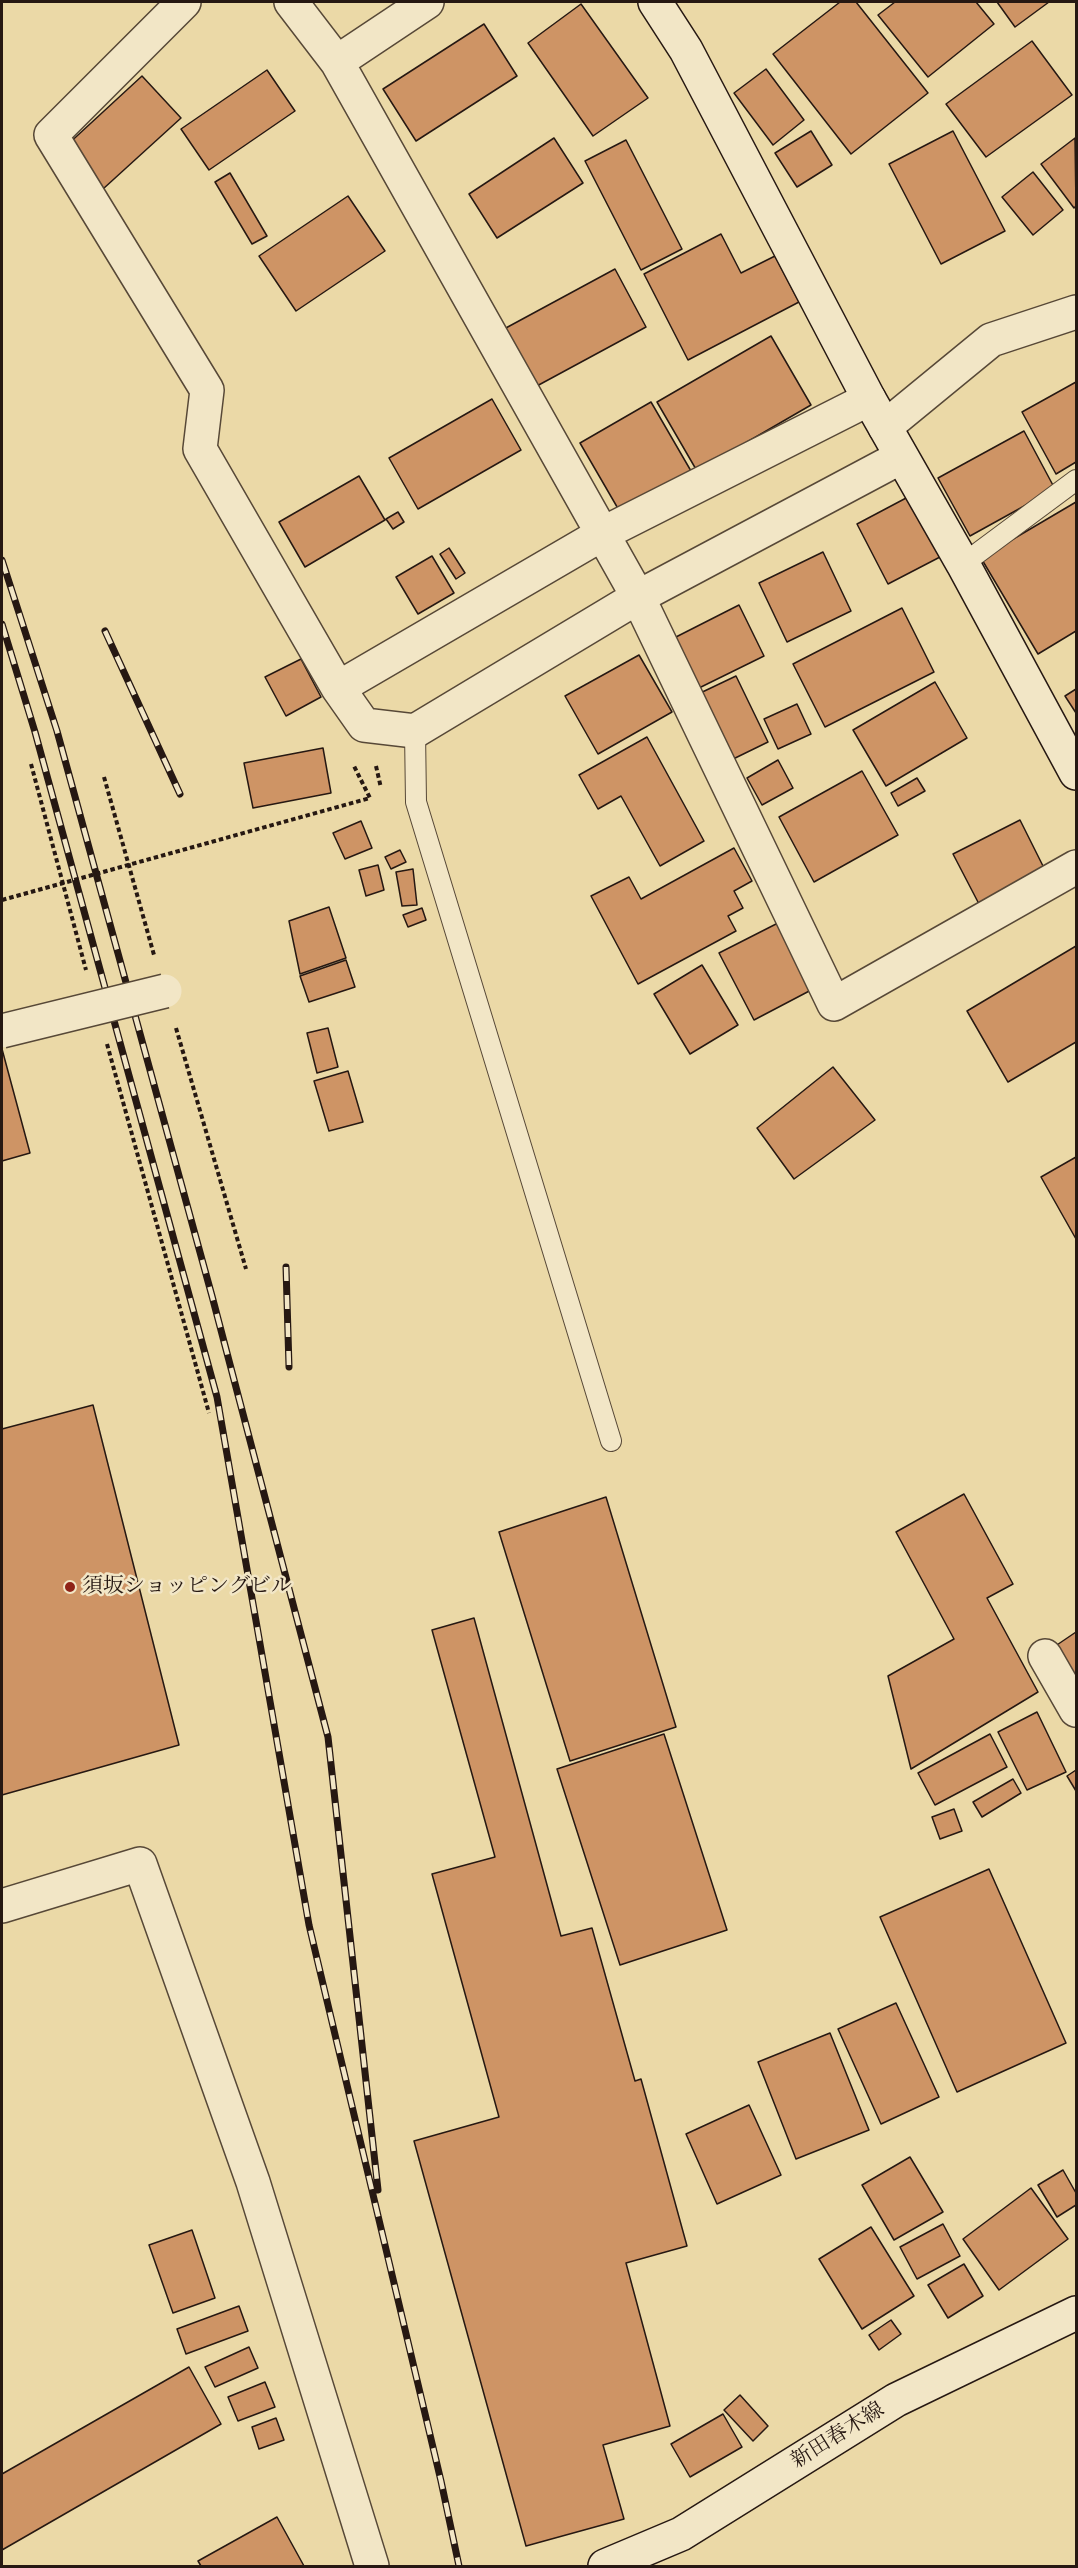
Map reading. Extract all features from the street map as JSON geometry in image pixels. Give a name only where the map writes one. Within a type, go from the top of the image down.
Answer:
[{"type":"street","points":[[184,2],[51,135],[207,390],[200,449],[338,688],[364,725],[415,731],[638,597],[901,458]]},
{"type":"street","points":[[291,2],[337,62],[604,533],[638,597],[834,1004],[1077,867]]},
{"type":"street","points":[[337,62],[427,2]]},
{"type":"street","points":[[655,2],[686,50],[901,458],[963,564],[1077,773]]},
{"type":"street","points":[[338,688],[604,533],[877,413],[991,340],[1077,312]]},
{"type":"street","points":[[2,1031],[165,991]]},
{"type":"street","points":[[1045,1656],[1077,1710]]},
{"type":"street","points":[[2,1906],[140,1864],[253,2182],[372,2566]]},
{"type":"street","name":"新田春木線","points":[[605,2566],[681,2534],[896,2400],[1077,2313]]},
{"type":"lane","points":[[963,564],[1077,480]]},
{"type":"lane","points":[[415,731],[416,802],[610,1441]]},
{"type":"path","points":[[373,756],[383,798]]},
{"type":"path","points":[[2,900],[370,798],[353,764],[363,760]]},
{"type":"path","points":[[31,764],[79,944]]},
{"type":"path","points":[[104,777],[145,926]]},
{"type":"path","points":[[185,1059],[246,1269]]},
{"type":"path","points":[[119,1087],[209,1413]]},
{"type":"building","points":[[840,2],[856,2],[928,93],[851,154],[773,54]]},
{"type":"building","points":[[895,2],[976,2],[994,24],[928,77],[878,15]]},
{"type":"building","points":[[997,2],[1049,2],[1015,27]]},
{"type":"building","points":[[581,4],[648,98],[593,136],[528,43]]},
{"type":"building","points":[[484,24],[517,76],[416,141],[383,89]]},
{"type":"building","points":[[1032,41],[1072,95],[986,157],[946,104]]},
{"type":"building","points":[[766,69],[804,120],[773,145],[734,93]]},
{"type":"building","points":[[267,70],[295,111],[209,170],[181,129]]},
{"type":"building","points":[[142,76],[181,118],[103,189],[65,147]]},
{"type":"building","points":[[811,131],[832,165],[797,187],[775,153]]},
{"type":"building","points":[[953,131],[1005,231],[941,264],[889,164]]},
{"type":"building","points":[[554,138],[583,183],[497,238],[469,194]]},
{"type":"building","points":[[1075,138],[1076,206],[1074,208],[1041,164]]},
{"type":"building","points":[[626,140],[682,249],[641,270],[585,161]]},
{"type":"building","points":[[1033,172],[1063,210],[1033,235],[1002,197]]},
{"type":"building","points":[[230,173],[267,236],[252,244],[215,182]]},
{"type":"building","points":[[348,196],[385,251],[296,311],[259,256]]},
{"type":"building","points":[[721,234],[741,273],[775,256],[799,302],[688,360],[644,274]]},
{"type":"building","points":[[615,269],[646,327],[535,387],[504,329]]},
{"type":"building","points":[[771,336],[811,405],[697,471],[657,402]]},
{"type":"building","points":[[1076,382],[1076,462],[1056,474],[1022,412]]},
{"type":"building","points":[[492,399],[521,450],[418,509],[389,458]]},
{"type":"building","points":[[651,402],[691,471],[620,512],[580,443]]},
{"type":"building","points":[[1024,431],[1055,489],[970,536],[938,478]]},
{"type":"building","points":[[359,476],[385,520],[305,567],[279,522]]},
{"type":"building","points":[[908,497],[940,557],[888,584],[857,524]]},
{"type":"building","points":[[1076,502],[1076,631],[1038,654],[981,558]]},
{"type":"building","points":[[398,512],[404,522],[393,529],[386,519]]},
{"type":"building","points":[[449,548],[465,573],[456,579],[440,554]]},
{"type":"building","points":[[823,552],[851,611],[787,642],[759,583]]},
{"type":"building","points":[[432,556],[454,593],[418,614],[396,577]]},
{"type":"building","points":[[739,605],[764,656],[699,688],[674,638]]},
{"type":"building","points":[[902,608],[934,672],[825,727],[793,664]]},
{"type":"building","points":[[639,655],[672,712],[598,754],[565,696]]},
{"type":"building","points":[[301,659],[321,697],[286,716],[265,677]]},
{"type":"building","points":[[736,676],[768,742],[727,762],[694,696]]},
{"type":"building","points":[[935,682],[967,738],[886,786],[853,730]]},
{"type":"building","points":[[1076,689],[1076,713],[1065,696]]},
{"type":"building","points":[[797,704],[811,734],[778,749],[764,719]]},
{"type":"building","points":[[647,737],[704,841],[660,866],[621,796],[598,809],[579,775]]},
{"type":"building","points":[[323,748],[331,793],[253,808],[244,763]]},
{"type":"building","points":[[778,760],[793,788],[762,805],[747,778]]},
{"type":"building","points":[[862,771],[898,835],[814,882],[779,817]]},
{"type":"building","points":[[917,778],[925,791],[898,806],[891,793]]},
{"type":"building","points":[[1020,820],[1045,870],[979,904],[953,854]]},
{"type":"building","points":[[361,821],[372,848],[345,859],[333,833]]},
{"type":"building","points":[[734,848],[752,881],[734,891],[743,908],[728,916],[736,931],[638,984],[591,896],[629,877],[641,899]]},
{"type":"building","points":[[400,850],[406,862],[391,869],[385,857]]},
{"type":"building","points":[[378,865],[384,890],[366,896],[359,870]]},
{"type":"building","points":[[413,869],[417,905],[402,906],[396,872]]},
{"type":"building","points":[[329,907],[346,958],[300,974],[289,921]]},
{"type":"building","points":[[422,908],[426,920],[408,927],[403,915]]},
{"type":"building","points":[[780,922],[815,988],[754,1020],[719,953]]},
{"type":"building","points":[[1076,946],[1076,1042],[1008,1082],[967,1011]]},
{"type":"building","points":[[346,960],[355,987],[309,1002],[300,976]]},
{"type":"building","points":[[702,965],[738,1025],[690,1054],[654,994]]},
{"type":"building","points":[[328,1028],[338,1067],[317,1073],[307,1033]]},
{"type":"building","points":[[2,1049],[30,1153],[2,1161]]},
{"type":"building","points":[[833,1067],[875,1120],[794,1179],[757,1128]]},
{"type":"building","points":[[348,1071],[363,1122],[329,1131],[314,1081]]},
{"type":"building","points":[[1076,1157],[1076,1239],[1041,1177]]},
{"type":"building","name":"須坂ショッピングビル","points":[[93,1405],[179,1745],[2,1795],[2,1429]]},
{"type":"building","points":[[964,1494],[1013,1584],[987,1598],[1038,1692],[911,1769],[888,1676],[954,1639],[896,1532]]},
{"type":"building","points":[[606,1497],[676,1727],[570,1761],[499,1532]]},
{"type":"building","points":[[474,1618],[561,1936],[592,1928],[635,2081],[641,2079],[687,2246],[626,2263],[670,2426],[603,2445],[624,2519],[526,2546],[414,2141],[499,2117],[432,1874],[495,1857],[432,1630]]},
{"type":"building","points":[[1076,1632],[1076,1675],[1067,1681],[1048,1651]]},
{"type":"building","points":[[1037,1712],[1066,1772],[1027,1790],[998,1732]]},
{"type":"building","points":[[664,1734],[727,1930],[620,1965],[557,1769]]},
{"type":"building","points":[[990,1734],[1007,1767],[935,1805],[918,1773]]},
{"type":"building","points":[[1076,1770],[1076,1791],[1067,1776]]},
{"type":"building","points":[[1013,1779],[1021,1793],[982,1817],[973,1802]]},
{"type":"building","points":[[954,1809],[962,1831],[940,1839],[932,1817]]},
{"type":"building","points":[[989,1869],[1066,2043],[957,2092],[880,1917]]},
{"type":"building","points":[[896,2003],[939,2097],[881,2124],[838,2029]]},
{"type":"building","points":[[830,2033],[869,2130],[796,2159],[758,2062]]},
{"type":"building","points":[[749,2105],[781,2175],[717,2204],[686,2134]]},
{"type":"building","points":[[910,2157],[943,2212],[894,2240],[862,2185]]},
{"type":"building","points":[[1063,2170],[1076,2193],[1076,2205],[1057,2217],[1038,2185]]},
{"type":"building","points":[[1031,2188],[1068,2239],[999,2290],[963,2239]]},
{"type":"building","points":[[943,2224],[960,2256],[917,2279],[900,2247]]},
{"type":"building","points":[[871,2227],[914,2296],[862,2329],[819,2259]]},
{"type":"building","points":[[192,2230],[215,2298],[173,2313],[149,2245]]},
{"type":"building","points":[[964,2264],[983,2296],[948,2318],[928,2285]]},
{"type":"building","points":[[239,2306],[248,2331],[186,2354],[177,2329]]},
{"type":"building","points":[[891,2320],[901,2334],[879,2350],[869,2335]]},
{"type":"building","points":[[249,2347],[258,2368],[215,2387],[205,2367]]},
{"type":"building","points":[[189,2367],[221,2424],[2,2550],[2,2474]]},
{"type":"building","points":[[265,2382],[275,2407],[238,2421],[228,2397]]},
{"type":"building","points":[[740,2395],[768,2426],[753,2441],[724,2410]]},
{"type":"building","points":[[723,2414],[742,2447],[690,2477],[671,2444]]},
{"type":"building","points":[[276,2418],[284,2440],[259,2449],[252,2427]]},
{"type":"building","points":[[277,2517],[304,2566],[201,2566],[198,2561]]},
{"type":"railway","points":[[2,560],[57,731],[212,1296],[328,1737],[378,2190]]},
{"type":"railway","points":[[2,624],[35,732],[217,1397],[309,1925],[441,2481],[459,2566]]},
{"type":"railway","points":[[105,631],[180,794]]},
{"type":"railway","points":[[286,1267],[289,1367]]},
{"type":"place","name":"須坂ショッピングビル","points":[[70,1587]]}]
